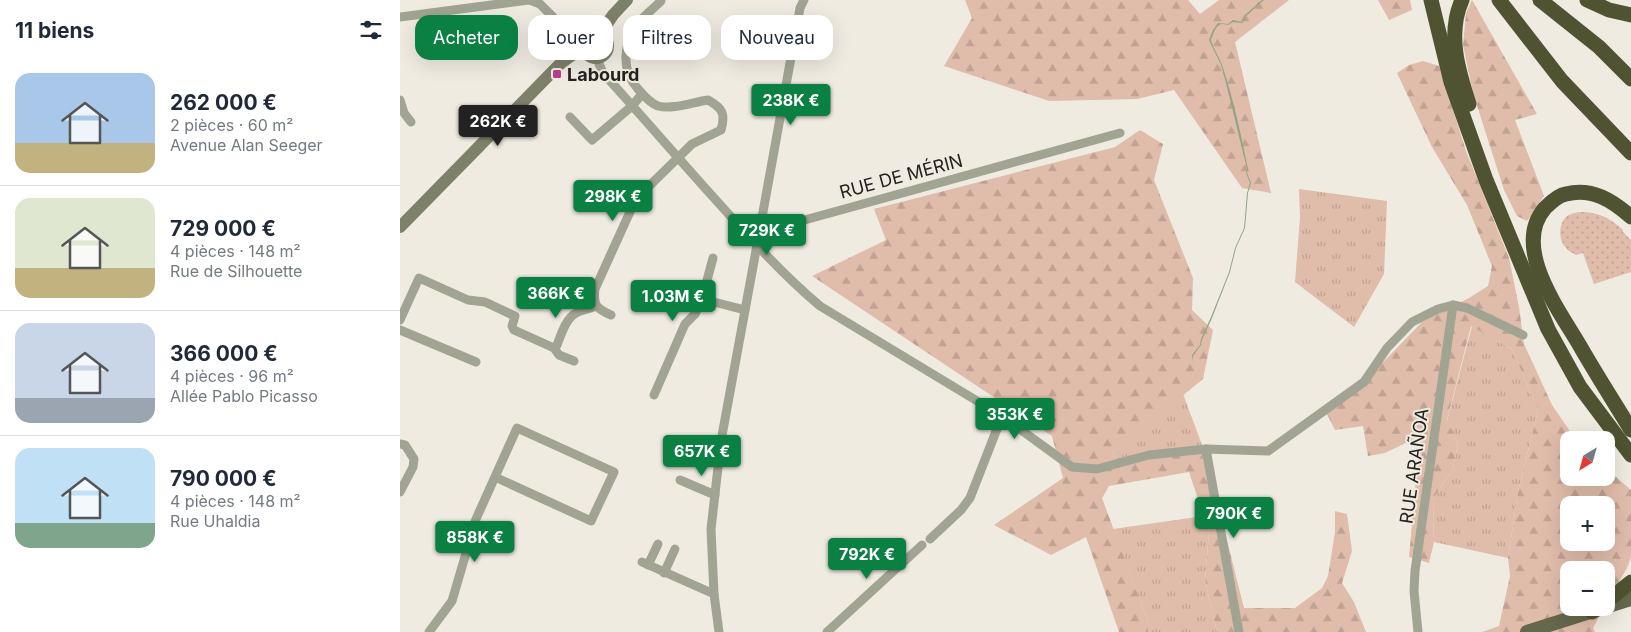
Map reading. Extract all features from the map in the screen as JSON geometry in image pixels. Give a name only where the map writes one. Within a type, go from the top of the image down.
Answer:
[{"type":"highway","points":[[1431,0],[1452,82],[1486,180],[1548,328],[1580,387],[1631,455]]},
{"type":"highway","points":[[1455,0],[1448,29],[1459,101]]},
{"type":"highway","points":[[1462,0],[1457,11],[1454,31],[1456,55],[1482,144],[1504,203],[1529,260],[1631,430]]},
{"type":"highway","points":[[1500,0],[1562,81],[1631,153]]},
{"type":"highway","points":[[1540,0],[1599,47],[1631,78]]},
{"type":"highway","points":[[1587,0],[1609,10],[1631,15]]},
{"type":"highway","points":[[1547,291],[1535,258],[1532,234],[1538,216],[1548,204],[1565,194],[1583,192],[1600,195],[1616,204],[1631,217]]},
{"type":"highway","points":[[1615,595],[1631,582]]},
{"type":"main road","points":[[613,15],[627,0]]},
{"type":"main road","points":[[400,227],[565,60]]},
{"type":"main road","points":[[1615,604],[1631,600]]},
{"type":"main road","points":[[1527,632],[1576,616]]},
{"type":"street","points":[[400,17],[529,0],[540,4],[551,15]]},
{"type":"street","points":[[719,632],[714,594],[711,529],[721,441],[800,8],[804,0]]},
{"type":"street","points":[[611,315],[596,306],[595,289],[634,203],[692,144],[721,130],[724,119],[719,106],[708,100],[674,106],[658,106],[647,99],[632,82],[625,62],[628,42],[637,25],[661,1]]},
{"type":"street","points":[[597,60],[603,73],[794,284],[820,306],[1002,416],[1072,467],[1097,469],[1149,455],[1206,449],[1268,452],[1364,382],[1388,348],[1412,322],[1438,308],[1453,305],[1467,308],[1523,335]]},
{"type":"street","points":[[570,117],[592,140],[632,106],[642,94]]},
{"type":"street","points":[[400,100],[404,113],[411,122]]},
{"type":"street","name":"RUE DE MÉRIN","points":[[757,245],[772,229],[1120,132]]},
{"type":"street","points":[[654,395],[685,324],[695,314],[702,299],[713,258]]},
{"type":"street","points":[[400,320],[420,278],[468,300],[485,302],[515,316],[512,326],[514,330],[554,348],[559,355],[574,361]]},
{"type":"street","points":[[702,299],[745,310]]},
{"type":"street","name":"RUE ARAÑOA","points":[[1418,632],[1414,591],[1415,571],[1453,305]]},
{"type":"street","points":[[554,348],[570,317],[577,312],[596,306]]},
{"type":"street","points":[[400,330],[476,362]]},
{"type":"street","points":[[930,539],[961,510],[970,498],[1002,416]]},
{"type":"street","points":[[429,632],[452,601],[476,519],[517,428],[614,472],[591,521],[495,477]]},
{"type":"street","points":[[400,444],[405,445],[414,459],[400,492]]},
{"type":"street","points":[[1206,449],[1239,632]]},
{"type":"street","points":[[680,480],[715,495]]},
{"type":"street","points":[[658,544],[645,564],[714,594]]},
{"type":"street","points":[[827,632],[922,545]]},
{"type":"street","points":[[664,573],[675,549]]},
{"type":"green space","points":[[965,0],[1188,0],[1200,14],[1219,0],[1289,0],[1235,42],[1271,193],[1242,188],[1174,90],[1137,99],[1049,101],[944,66],[972,18]]},
{"type":"green space","points":[[1378,0],[1410,0],[1412,10],[1389,20]]},
{"type":"green space","points":[[1472,0],[1537,114],[1515,120],[1544,196],[1527,221],[1517,216],[1504,190],[1473,93],[1463,45],[1466,13]]},
{"type":"green space","points":[[1423,61],[1439,66],[1466,151],[1509,258],[1524,344],[1552,405],[1570,431],[1560,431],[1560,486],[1615,486],[1615,476],[1631,490],[1631,557],[1615,589],[1615,561],[1560,561],[1560,616],[1600,616],[1593,628],[1595,632],[1482,632],[1499,626],[1510,576],[1508,558],[1518,492],[1538,410],[1512,349],[1471,326],[1447,420],[1458,443],[1453,469],[1433,499],[1434,542],[1429,563],[1409,557],[1420,436],[1385,453],[1368,456],[1363,426],[1335,430],[1327,414],[1361,385],[1422,322],[1488,286],[1492,266],[1467,205],[1432,147],[1397,73],[1409,65]]},
{"type":"green space","points":[[1140,130],[1163,144],[1154,180],[1193,278],[1192,310],[1213,330],[1203,379],[1113,453],[1115,458],[1205,453],[1244,608],[1295,608],[1322,588],[1328,576],[1335,532],[1335,511],[1347,514],[1352,551],[1342,583],[1354,602],[1366,632],[1217,632],[1205,580],[1209,532],[1189,472],[1109,486],[1102,498],[1148,622],[1148,632],[1119,632],[1086,537],[1051,555],[994,525],[1063,478],[1052,436],[812,276],[886,240],[874,209],[1115,147]]},
{"type":"green space","points":[[1299,189],[1387,201],[1384,274],[1354,327],[1295,282],[1300,217]]},
{"type":"green space","points":[[1584,212],[1601,215],[1610,220],[1623,230],[1631,240],[1631,272],[1594,284],[1583,253],[1576,255],[1569,251],[1561,238],[1560,229],[1565,218],[1571,214]]},
{"type":"green space","points":[[1472,326],[1512,349],[1538,410],[1518,492],[1508,558],[1434,542],[1433,499],[1453,469],[1458,443],[1447,421]]},
{"type":"green space","points":[[1183,394],[1205,453],[1115,458],[1113,453]]},
{"type":"green space","points":[[1204,516],[1209,532],[1205,580],[1217,632],[1148,632],[1148,622],[1113,529]]},
{"type":"shaded area","points":[[1264,0],[1245,17],[1242,23],[1233,22],[1228,25],[1221,24],[1218,26],[1211,40],[1222,64],[1231,93],[1248,169],[1247,173],[1251,183],[1248,193],[1245,228],[1236,248],[1230,272],[1212,318],[1201,345],[1193,356],[1192,361],[1192,355],[1200,345],[1229,272],[1235,248],[1244,228],[1247,193],[1250,183],[1246,173],[1247,169],[1221,65],[1209,40],[1218,23],[1228,24],[1233,20],[1242,22],[1246,14]]},
{"type":"place","name":"Labourd","points":[[557,74]]}]
